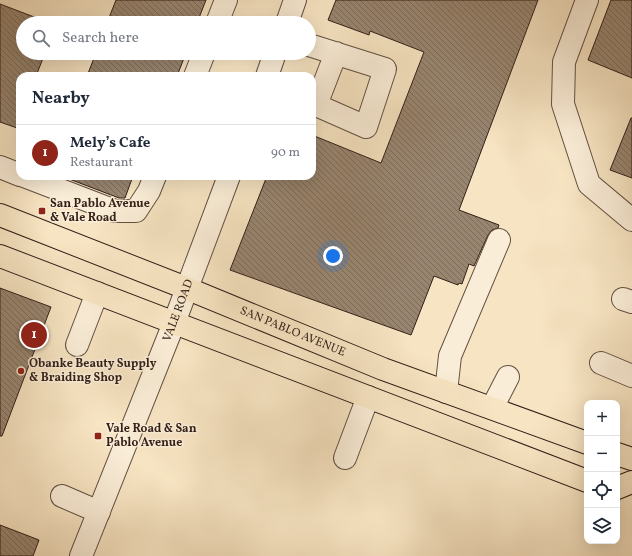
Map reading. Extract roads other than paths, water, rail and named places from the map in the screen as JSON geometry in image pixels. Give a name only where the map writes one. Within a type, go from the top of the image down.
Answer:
[{"type":"main road","name":"SAN PABLO AVENUE","points":[[0,215],[186,288],[383,369],[584,442]]},
{"type":"main road","points":[[0,256],[584,480]]},
{"type":"main road","points":[[620,455],[632,459]]},
{"type":"main road","points":[[620,487],[632,482]]},
{"type":"main road","points":[[620,493],[632,498]]},
{"type":"street","points":[[219,16],[226,0]]},
{"type":"street","points":[[289,16],[295,0]]},
{"type":"street","points":[[587,0],[564,62],[563,104],[588,184],[632,220]]},
{"type":"street","points":[[316,47],[336,54]]},
{"type":"street","points":[[197,72],[201,60]]},
{"type":"street","points":[[269,72],[273,60]]},
{"type":"street","points":[[0,167],[16,173]]},
{"type":"street","points":[[34,180],[115,211],[136,211],[149,191],[153,180]]},
{"type":"street","name":"VALE ROAD","points":[[81,556],[174,323],[227,180]]},
{"type":"street","points":[[446,392],[450,356],[499,240]]},
{"type":"street","points":[[77,345],[97,293]]},
{"type":"street","points":[[601,363],[632,376]]},
{"type":"street","points":[[492,408],[508,377]]},
{"type":"street","points":[[346,458],[368,396]]},
{"type":"street","points":[[62,496],[99,512]]},
{"type":"place","name":"San Pablo Avenue & Vale Road","points":[[42,211]]},
{"type":"place","name":"Mely’s Cafe","points":[[34,335]]},
{"type":"place","name":"Obanke Beauty Supply & Braiding Shop","points":[[21,371]]},
{"type":"place","name":"Vale Road & San Pablo Avenue","points":[[98,436]]}]
